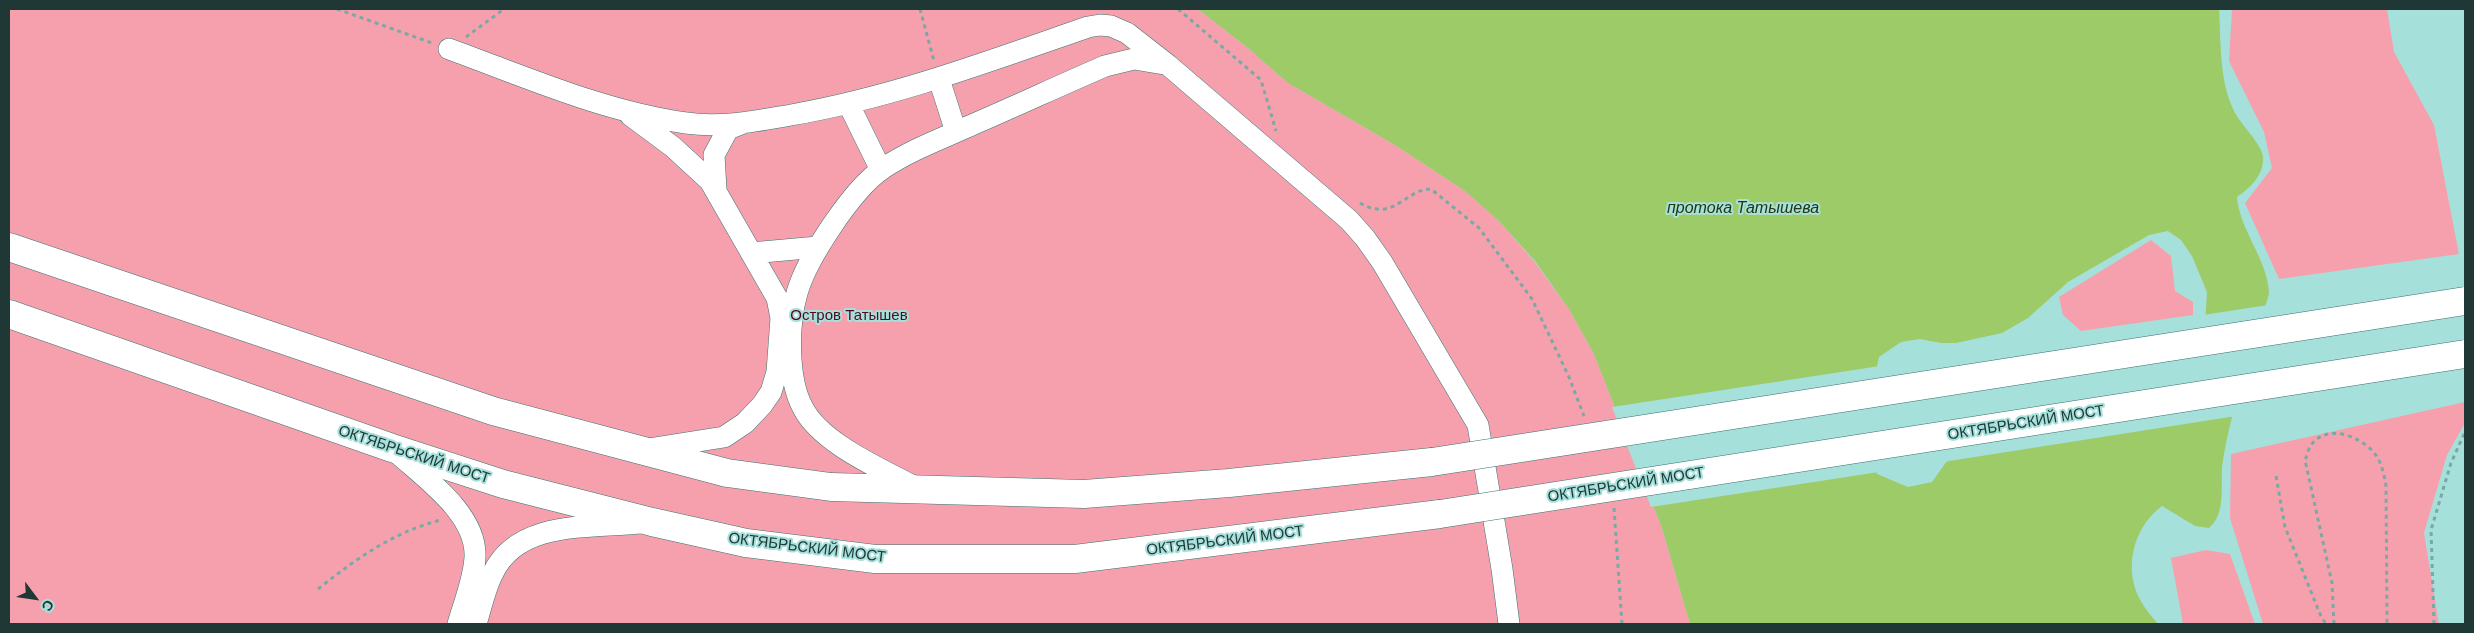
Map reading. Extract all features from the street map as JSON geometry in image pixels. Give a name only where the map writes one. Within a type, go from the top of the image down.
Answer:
[{"type":"main road","points":[[9,247],[493,411],[636,450],[727,473],[830,487],[922,491],[1084,494],[1229,483],[1432,462],[2465,301]]},
{"type":"main road","name":"ОКТЯБРЬСКИЙ МОСТ","points":[[9,314],[392,448],[503,484],[652,522],[746,543],[875,559],[1075,559],[1440,514],[2465,354]]},
{"type":"lane","points":[[716,189],[714,155],[728,128],[741,124],[849,105],[938,79],[1100,25],[1122,30],[1168,66],[1349,220],[1382,262],[1478,425],[1502,569],[1509,624]]},
{"type":"lane","points":[[449,49],[623,110],[686,123],[741,124]]},
{"type":"lane","points":[[922,491],[827,436],[803,408],[794,382],[791,359],[792,328],[797,293],[818,247],[846,208],[881,170],[956,132],[1125,60],[1143,59],[1168,66]]},
{"type":"lane","points":[[938,79],[956,132]]},
{"type":"lane","points":[[849,105],[881,170]]},
{"type":"lane","points":[[623,110],[673,147],[710,181],[777,298],[780,310],[778,361],[771,392],[752,416],[724,437],[636,450]]},
{"type":"lane","points":[[751,253],[818,247]]},
{"type":"lane","points":[[392,448],[451,503],[465,520],[471,531],[474,547],[474,568],[458,624]]},
{"type":"lane","points":[[476,624],[492,573],[505,555],[521,541],[544,531],[652,522]]},
{"type":"path","points":[[337,9],[449,49],[504,9]]},
{"type":"path","points":[[920,9],[938,79]]},
{"type":"path","points":[[1178,9],[1261,80],[1274,127],[1280,138]]},
{"type":"path","points":[[1354,198],[1372,208],[1387,208],[1399,205],[1420,192],[1431,189],[1469,219],[1485,235],[1532,299],[1572,384],[1586,421]]},
{"type":"path","points":[[2434,624],[2431,530],[2450,462],[2465,432]]},
{"type":"path","points":[[2334,624],[2332,584],[2305,460],[2311,445],[2324,435],[2335,433],[2355,437],[2363,442],[2375,454],[2382,468],[2386,486],[2387,624]]},
{"type":"path","points":[[2276,476],[2285,527],[2322,619],[2327,624]]},
{"type":"path","points":[[1614,506],[1622,624]]},
{"type":"path","points":[[318,589],[355,560],[388,539],[423,524],[446,518]]},
{"type":"green space","name":"Остров Татышев","points":[[9,9],[1198,9],[1248,48],[1288,83],[1395,145],[1465,191],[1499,221],[1534,261],[1569,309],[1594,354],[1662,528],[1690,624],[9,624]]},
{"type":"green space","points":[[2232,9],[2387,9],[2394,52],[2434,125],[2459,254],[2279,279],[2245,203],[2272,168],[2264,132],[2229,61]]},
{"type":"green space","points":[[2151,240],[2171,256],[2175,291],[2193,302],[2193,315],[2081,331],[2063,315],[2059,297]]},
{"type":"green space","points":[[2465,402],[2465,423],[2447,455],[2424,533],[2439,624],[2263,624],[2230,518],[2231,454]]},
{"type":"green space","points":[[2206,550],[2230,554],[2255,624],[2183,624],[2171,558]]},
{"type":"water","name":"протока Татышева","points":[[1198,9],[2219,9],[2223,74],[2229,99],[2237,116],[2259,146],[2263,157],[2263,163],[2256,180],[2237,197],[2243,222],[2264,269],[2269,294],[2243,377],[2227,440],[2222,469],[2222,496],[2219,514],[2209,528],[2195,526],[2162,506],[2144,526],[2134,550],[2133,577],[2136,591],[2142,603],[2158,624],[1690,624],[1662,528],[1594,354],[1569,309],[1535,261],[1499,221],[1465,191],[1395,145],[1288,83],[1248,48]],"holes":[[[2168,231],[2181,240],[2192,256],[2207,292],[2203,359],[2173,403],[1957,447],[1932,482],[1908,487],[1877,474],[1862,437],[1879,357],[1901,342],[1920,339],[1941,343],[1956,343],[2002,333],[2028,318],[2068,282],[2149,235]]]},
{"type":"pier","points":[[2268,305],[2236,416],[1943,462],[1956,445],[2172,400],[2200,358],[2203,315]]},
{"type":"pier","points":[[1880,366],[1864,437],[1879,472],[1651,507],[1612,407]]}]
